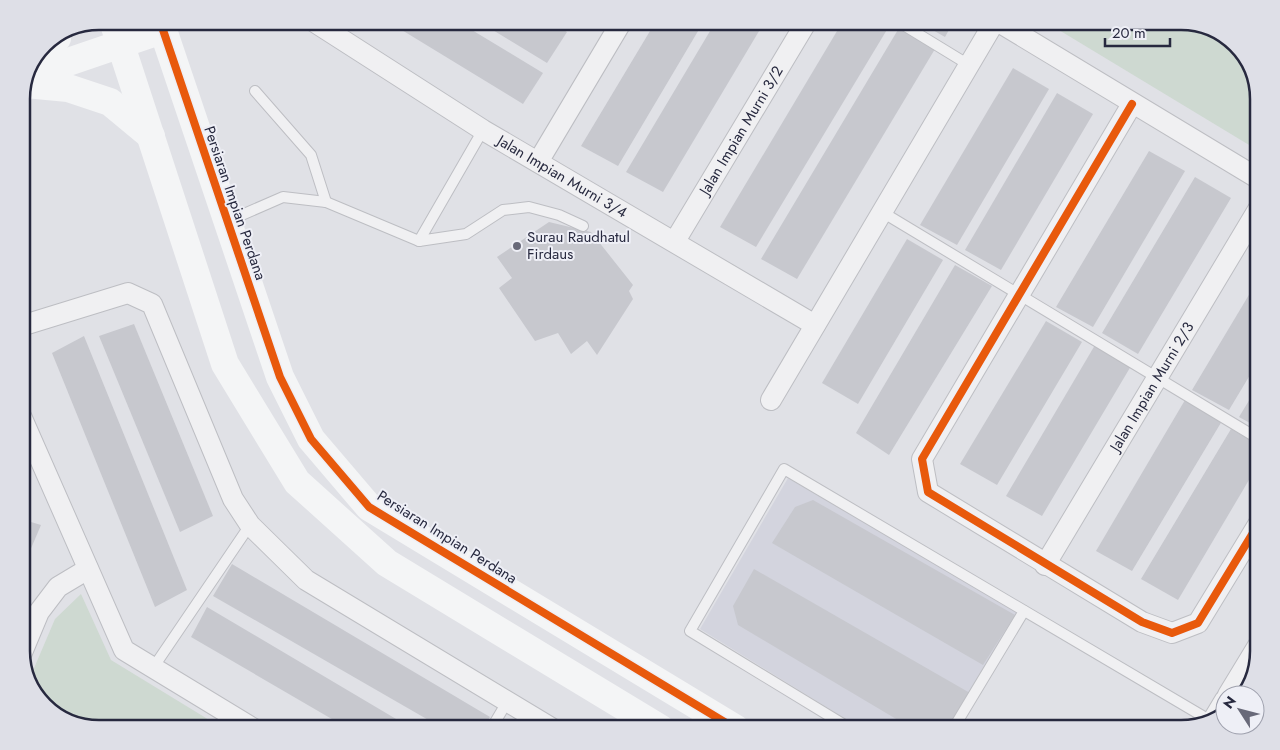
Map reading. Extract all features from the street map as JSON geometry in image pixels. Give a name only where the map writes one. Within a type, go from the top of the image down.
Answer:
[{"type":"street","points":[[35,72],[117,32],[132,30]]},
{"type":"street","name":"Persiaran Impian Perdana","points":[[162,30],[280,377],[311,439],[369,507],[721,720]]},
{"type":"street","name":"Jalan Impian Murni 3/4","points":[[330,30],[483,130],[675,241],[815,325]]},
{"type":"street","points":[[538,162],[613,30]]},
{"type":"street","name":"Jalan Impian Murni 3/2","points":[[675,241],[802,30]]},
{"type":"street","points":[[771,400],[990,30]]},
{"type":"street","points":[[1011,30],[1250,174]]},
{"type":"street","points":[[117,32],[225,364],[297,482],[387,563],[645,720]]},
{"type":"street","points":[[31,85],[68,88],[110,102],[151,136]]},
{"type":"street","points":[[1132,104],[922,459],[928,492],[1045,565],[1142,622],[1172,633],[1198,623],[1250,538]]},
{"type":"street","name":"Jalan Impian Murni 2/3","points":[[1045,565],[1250,223]]},
{"type":"street","points":[[30,323],[128,293],[152,304],[233,499],[250,525],[306,580],[538,720]]},
{"type":"street","points":[[30,435],[124,650],[239,720]]},
{"type":"street","points":[[30,634],[39,612],[58,587],[88,569]]},
{"type":"street","points":[[1234,685],[1249,661]]},
{"type":"lane","points":[[913,30],[969,65]]},
{"type":"lane","points":[[256,91],[311,155],[326,202]]},
{"type":"lane","points":[[419,241],[483,130]]},
{"type":"lane","points":[[227,221],[283,197],[326,202],[419,241],[466,234],[503,210],[529,207],[583,226]]},
{"type":"lane","points":[[882,212],[1250,435]]},
{"type":"lane","points":[[836,720],[690,631],[784,469],[1205,716]]},
{"type":"lane","points":[[153,668],[250,525]]},
{"type":"lane","points":[[958,720],[1024,611]]},
{"type":"lane","points":[[496,720],[507,702]]},
{"type":"shaded area","points":[[1059,30],[1181,30],[1199,32],[1216,39],[1236,57],[1248,81],[1250,94],[1250,146]]},
{"type":"shaded area","points":[[788,478],[1017,612],[952,720],[847,720],[700,629]]},
{"type":"shaded area","points":[[81,594],[111,660],[209,720],[99,720],[81,718],[64,711],[47,696],[37,682],[33,670],[55,619]]},
{"type":"building","points":[[402,30],[472,30],[543,73],[523,104]]},
{"type":"building","points":[[493,30],[564,30],[567,32],[547,63]]},
{"type":"building","points":[[651,30],[699,30],[618,166],[581,146]]},
{"type":"building","points":[[711,30],[760,30],[663,192],[626,172]]},
{"type":"building","points":[[838,30],[887,30],[756,247],[720,227]]},
{"type":"building","points":[[898,30],[902,30],[935,49],[797,279],[761,259]]},
{"type":"building","points":[[933,30],[949,30],[945,37]]},
{"type":"building","points":[[1013,68],[1049,89],[957,245],[920,225]]},
{"type":"building","points":[[1057,93],[1093,114],[1001,270],[965,250]]},
{"type":"building","points":[[1149,151],[1185,171],[1093,327],[1056,307]]},
{"type":"building","points":[[1195,177],[1231,198],[1138,354],[1102,333]]},
{"type":"building","points":[[549,222],[591,232],[633,285],[629,291],[633,299],[597,355],[587,341],[571,354],[558,333],[535,341],[499,288],[512,278],[497,257]]},
{"type":"building","points":[[907,239],[943,260],[858,404],[822,383]]},
{"type":"building","points":[[955,265],[992,286],[889,455],[856,433]]},
{"type":"building","points":[[1250,293],[1250,375],[1229,410],[1192,390]]},
{"type":"building","points":[[1046,321],[1082,342],[997,485],[960,464]]},
{"type":"building","points":[[134,324],[213,516],[180,532],[99,336]]},
{"type":"building","points":[[84,336],[187,590],[155,607],[52,353]]},
{"type":"building","points":[[1095,345],[1131,366],[1042,516],[1006,496]]},
{"type":"building","points":[[1250,399],[1250,423],[1239,417]]},
{"type":"building","points":[[1185,400],[1222,421],[1132,571],[1096,551]]},
{"type":"building","points":[[1231,429],[1250,440],[1250,478],[1178,600],[1141,579]]},
{"type":"building","points":[[813,500],[1015,615],[983,665],[772,543],[795,507]]},
{"type":"building","points":[[30,522],[41,525],[30,551]]},
{"type":"building","points":[[232,564],[490,717],[488,720],[428,720],[213,596]]},
{"type":"building","points":[[754,569],[970,693],[954,720],[898,720],[738,625],[733,606]]},
{"type":"building","points":[[207,607],[398,720],[334,720],[191,637]]},
{"type":"cycle path","points":[[163,30],[280,377],[311,439],[369,507],[721,720]]},
{"type":"cycle path","points":[[1132,104],[922,459],[928,492],[1142,622],[1172,633],[1198,623],[1250,538]]},
{"type":"place","name":"Surau Raudhatul Firdaus","points":[[517,246]]}]
